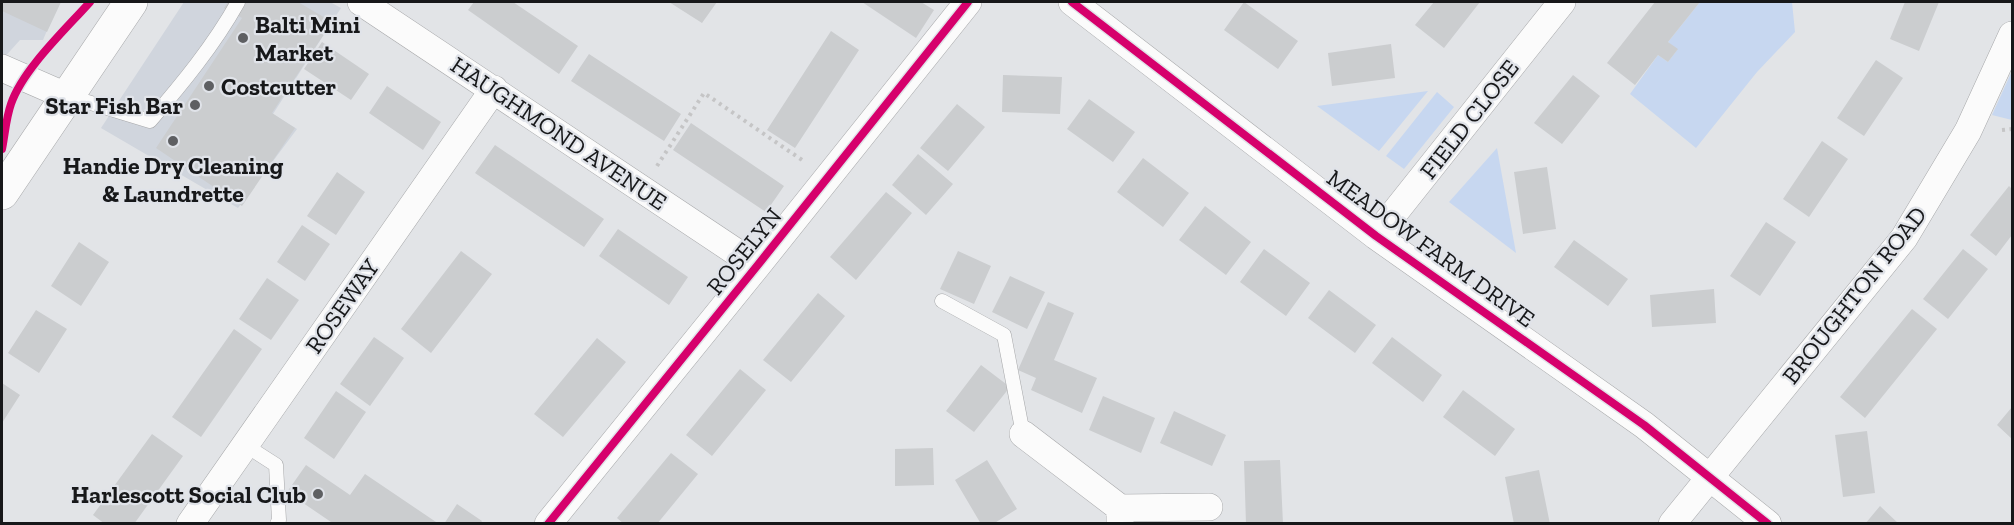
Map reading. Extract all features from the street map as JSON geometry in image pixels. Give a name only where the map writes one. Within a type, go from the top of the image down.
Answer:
[{"type":"main road","points":[[2,193],[131,2]]},
{"type":"street","name":"HAUGHMOND AVENUE","points":[[361,2],[757,266]]},
{"type":"street","name":"ROSELYN","points":[[548,524],[968,2]]},
{"type":"street","name":"MEADOW FARM DRIVE","points":[[1072,2],[1376,236],[1644,424],[1768,524]]},
{"type":"street","name":"FIELD CLOSE","points":[[1376,236],[1562,2]]},
{"type":"street","name":"BROUGHTON ROAD","points":[[1672,524],[1904,238],[1968,131],[2013,35]]},
{"type":"street","points":[[2,69],[66,96]]},
{"type":"street","name":"ROSEWAY","points":[[190,524],[494,89]]},
{"type":"street","points":[[1023,434],[1120,516],[1209,507]]},
{"type":"lane","points":[[66,96],[150,121],[183,83],[225,25],[238,2]]},
{"type":"lane","points":[[942,301],[1004,335],[1023,434]]},
{"type":"lane","points":[[245,445],[276,465],[279,520],[277,524]]},
{"type":"path","points":[[642,189],[704,93],[828,177]]},
{"type":"path","points":[[2002,130],[2013,129]]},
{"type":"shaded area","points":[[2,2],[59,2],[43,40],[20,40],[2,60]]},
{"type":"shaded area","points":[[184,2],[330,2],[341,8],[273,114],[297,129],[238,208],[101,128]]},
{"type":"shaded area","points":[[1700,2],[1792,2],[1795,32],[1757,72],[1696,148],[1630,94],[1658,55],[1668,62],[1677,50],[1668,42]]},
{"type":"shaded area","points":[[2012,71],[2012,120],[1992,115]]},
{"type":"shaded area","points":[[1428,91],[1379,151],[1317,106]]},
{"type":"shaded area","points":[[1437,92],[1454,107],[1404,169],[1386,156]]},
{"type":"shaded area","points":[[1497,148],[1516,253],[1449,202]]},
{"type":"building","points":[[2,2],[61,2],[47,32],[2,11]]},
{"type":"building","points":[[228,2],[298,2],[332,22],[272,113],[295,128],[242,206],[156,148],[242,18],[224,8]]},
{"type":"building","points":[[474,2],[513,2],[578,46],[559,74],[468,10]]},
{"type":"building","points":[[669,2],[717,2],[702,23]]},
{"type":"building","points":[[862,2],[921,2],[934,10],[916,38]]},
{"type":"building","points":[[1244,2],[1298,41],[1278,69],[1224,30]]},
{"type":"building","points":[[1434,2],[1480,2],[1444,48],[1415,25]]},
{"type":"building","points":[[1655,2],[1700,2],[1668,42],[1678,49],[1668,62],[1658,55],[1635,85],[1607,63]]},
{"type":"building","points":[[1905,2],[1939,2],[1919,51],[1890,39]]},
{"type":"building","points":[[831,31],[859,50],[795,148],[767,130]]},
{"type":"building","points":[[322,42],[369,74],[351,100],[304,69]]},
{"type":"building","points":[[1391,44],[1395,78],[1332,86],[1328,53]]},
{"type":"building","points":[[589,54],[681,114],[664,141],[571,81]]},
{"type":"building","points":[[1876,60],[1903,78],[1864,136],[1837,118]]},
{"type":"building","points":[[1003,75],[1062,77],[1060,114],[1002,112]]},
{"type":"building","points":[[1573,75],[1600,96],[1562,144],[1534,123]]},
{"type":"building","points":[[387,86],[441,122],[423,150],[369,113]]},
{"type":"building","points":[[1089,99],[1135,132],[1113,162],[1067,129]]},
{"type":"building","points":[[957,104],[985,127],[948,171],[920,148]]},
{"type":"building","points":[[691,123],[784,186],[766,212],[673,150]]},
{"type":"building","points":[[1822,141],[1848,159],[1809,217],[1783,199]]},
{"type":"building","points":[[495,145],[604,219],[584,247],[475,173]]},
{"type":"building","points":[[918,154],[953,184],[926,215],[892,185]]},
{"type":"building","points":[[1143,158],[1189,193],[1163,227],[1117,192]]},
{"type":"building","points":[[1547,167],[1556,229],[1523,234],[1514,172]]},
{"type":"building","points":[[337,172],[365,192],[336,235],[307,216]]},
{"type":"building","points":[[2009,186],[2012,189],[2012,235],[1996,256],[1970,235]]},
{"type":"building","points":[[886,192],[912,213],[856,280],[830,257]]},
{"type":"building","points":[[1205,206],[1251,242],[1226,275],[1179,240]]},
{"type":"building","points":[[1766,222],[1796,242],[1760,296],[1730,276]]},
{"type":"building","points":[[302,225],[330,244],[305,281],[277,262]]},
{"type":"building","points":[[618,229],[688,277],[669,305],[599,256]]},
{"type":"building","points":[[1574,240],[1628,279],[1608,306],[1554,267]]},
{"type":"building","points":[[79,242],[109,262],[81,306],[51,286]]},
{"type":"building","points":[[1264,249],[1310,283],[1286,316],[1240,282]]},
{"type":"building","points":[[1963,249],[1988,269],[1948,319],[1923,299]]},
{"type":"building","points":[[461,251],[492,274],[431,353],[401,329]]},
{"type":"building","points":[[958,251],[991,266],[974,304],[940,289]]},
{"type":"building","points":[[1010,276],[1045,292],[1027,329],[992,312]]},
{"type":"building","points":[[267,278],[299,300],[271,340],[239,319]]},
{"type":"building","points":[[1714,289],[1716,323],[1652,327],[1650,295]]},
{"type":"building","points":[[1329,290],[1376,325],[1355,353],[1308,318]]},
{"type":"building","points":[[818,293],[845,316],[791,382],[763,360]]},
{"type":"building","points":[[1048,302],[1074,313],[1054,360],[1097,378],[1082,413],[1031,390],[1036,378],[1018,370]]},
{"type":"building","points":[[1912,309],[1937,329],[1865,418],[1840,397]]},
{"type":"building","points":[[36,310],[67,329],[39,373],[8,353]]},
{"type":"building","points":[[234,329],[262,349],[201,437],[172,417]]},
{"type":"building","points":[[374,337],[404,358],[370,406],[340,384]]},
{"type":"building","points":[[1392,337],[1442,375],[1423,402],[1372,363]]},
{"type":"building","points":[[597,338],[626,362],[563,437],[534,414]]},
{"type":"building","points":[[981,365],[1010,387],[974,432],[946,411]]},
{"type":"building","points":[[740,369],[766,390],[712,456],[686,435]]},
{"type":"building","points":[[2,383],[20,395],[2,423]]},
{"type":"building","points":[[1463,390],[1515,429],[1495,456],[1443,417]]},
{"type":"building","points":[[336,391],[366,412],[334,459],[304,438]]},
{"type":"building","points":[[1103,396],[1155,418],[1141,453],[1089,430]]},
{"type":"building","points":[[2012,407],[2012,439],[1997,425]]},
{"type":"building","points":[[1174,411],[1226,435],[1212,466],[1160,443]]},
{"type":"building","points":[[1867,431],[1875,493],[1843,497],[1835,435]]},
{"type":"building","points":[[152,434],[183,456],[134,524],[105,524],[93,515]]},
{"type":"building","points":[[933,448],[934,485],[895,486],[895,449]]},
{"type":"building","points":[[671,453],[698,474],[657,524],[624,524],[617,518]]},
{"type":"building","points":[[987,460],[1017,509],[993,524],[981,524],[955,480]]},
{"type":"building","points":[[1280,460],[1283,524],[1246,524],[1244,461]]},
{"type":"building","name":"Harlescott Social Club","points":[[306,465],[350,495],[365,474],[439,524],[330,524],[331,522],[287,492]]},
{"type":"building","points":[[1539,470],[1550,524],[1514,524],[1505,477]]},
{"type":"building","points":[[457,504],[482,521],[480,524],[444,524]]},
{"type":"building","points":[[1880,506],[1899,524],[1865,524]]},
{"type":"cycle path","points":[[2,149],[9,109],[25,77],[46,50],[90,2]]},
{"type":"cycle path","points":[[548,524],[968,2]]},
{"type":"cycle path","points":[[1072,2],[1376,236],[1644,425],[1768,524]]},
{"type":"place","name":"Balti Mini Market","points":[[243,38]]},
{"type":"place","name":"Costcutter","points":[[209,86]]},
{"type":"place","name":"Star Fish Bar","points":[[195,105]]},
{"type":"place","name":"Handie Dry Cleaning & Laundrette","points":[[173,141]]},
{"type":"place","name":"Harlescott Social Club","points":[[318,494]]}]
